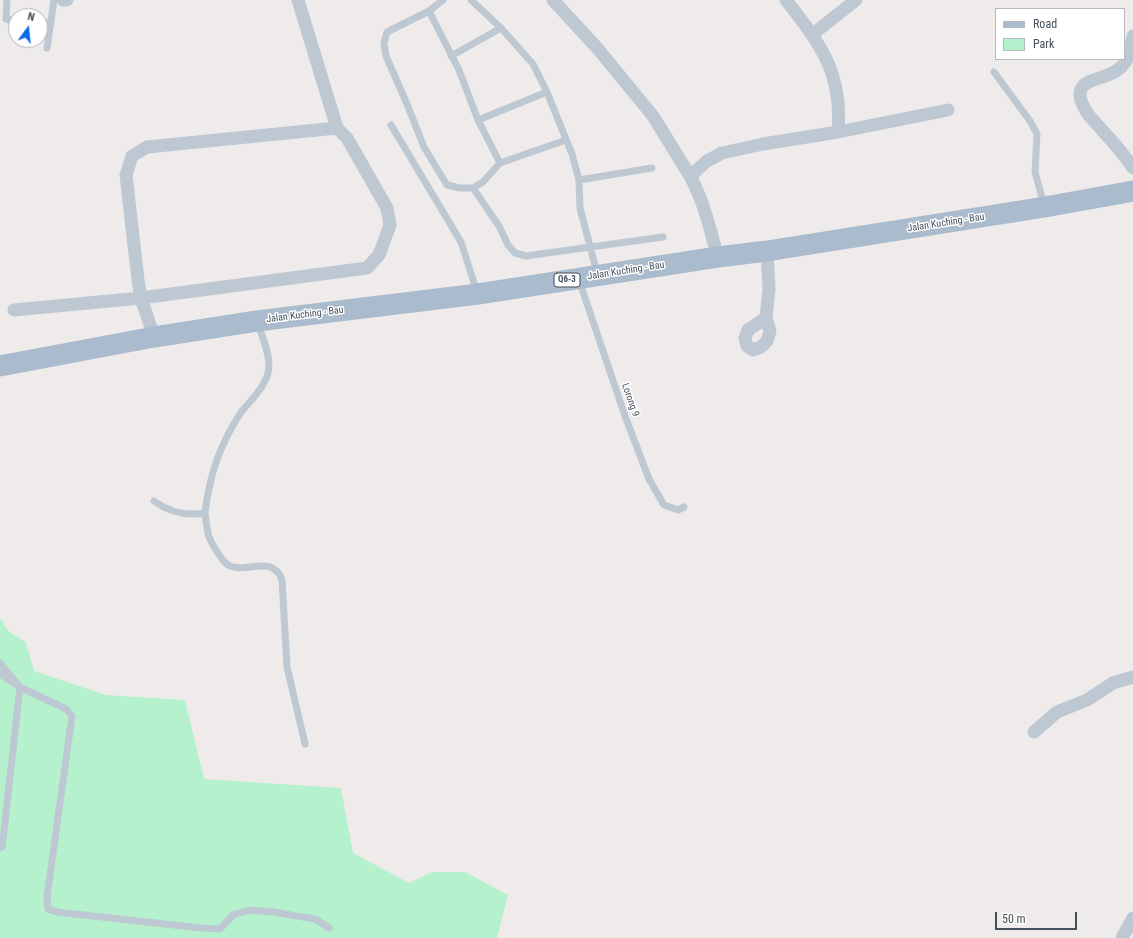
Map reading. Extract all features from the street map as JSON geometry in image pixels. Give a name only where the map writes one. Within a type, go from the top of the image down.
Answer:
[{"type":"main road","name":"Jalan Kuching - Bau","points":[[0,366],[154,337],[257,321],[478,294],[718,257],[767,251],[1045,207],[1133,191]]},
{"type":"street","points":[[14,310],[141,298],[367,268],[379,255],[390,225],[386,208],[347,138],[337,128],[298,0]]},
{"type":"street","points":[[553,0],[598,49],[653,116],[696,186],[718,257]]},
{"type":"street","points":[[786,0],[813,34],[832,72],[839,109],[838,132]]},
{"type":"street","points":[[813,34],[856,0]]},
{"type":"street","points":[[1133,36],[1128,58],[1123,66],[1114,72],[1088,81],[1083,85],[1080,98],[1087,113],[1124,155],[1133,168]]},
{"type":"street","points":[[690,176],[707,161],[722,153],[948,110]]},
{"type":"street","points":[[154,337],[141,298],[138,280],[126,175],[132,156],[147,147],[337,128]]},
{"type":"street","points":[[766,318],[769,288],[767,251]]},
{"type":"street","points":[[1034,732],[1057,712],[1087,700],[1113,683],[1133,677]]},
{"type":"street","points":[[1122,938],[1133,918]]},
{"type":"lane","points":[[7,0],[6,20],[8,20]]},
{"type":"lane","points":[[48,42],[54,0]]},
{"type":"lane","points":[[444,0],[429,11],[388,32],[384,43],[386,56],[424,147],[447,185],[460,188],[473,188],[483,182],[500,163],[566,140]]},
{"type":"lane","name":"Lorong 9","points":[[471,0],[501,28],[533,64],[547,92],[572,154],[579,180],[580,208],[591,248],[588,277],[625,416],[649,479],[664,505],[678,510],[684,507]]},
{"type":"lane","points":[[429,11],[459,70],[478,120],[500,163]]},
{"type":"lane","points":[[451,56],[501,28]]},
{"type":"lane","points":[[994,72],[1030,121],[1037,134],[1035,172],[1045,207]]},
{"type":"lane","points":[[478,120],[547,92]]},
{"type":"lane","points":[[391,124],[461,242],[478,294]]},
{"type":"lane","points":[[579,180],[652,168]]},
{"type":"lane","points":[[473,188],[499,226],[508,245],[515,254],[526,256],[663,238]]},
{"type":"lane","points":[[257,321],[268,353],[269,368],[262,385],[241,413],[224,443],[211,481],[205,513],[210,537],[227,565],[235,568],[268,566],[279,572],[282,580],[287,667],[305,744]]},
{"type":"lane","points":[[154,501],[164,508],[179,512],[194,515],[205,513]]},
{"type":"lane","points":[[0,663],[20,687],[4,831],[2,847],[0,848]]},
{"type":"lane","points":[[0,674],[20,687],[66,709],[72,716],[47,897],[48,909],[57,912],[220,929],[233,916],[250,910],[315,919],[328,928]]},
{"type":"green space","points":[[0,618],[9,632],[26,642],[34,671],[106,695],[185,700],[204,779],[341,788],[353,853],[409,883],[432,872],[465,872],[508,895],[497,938],[0,938]]}]
